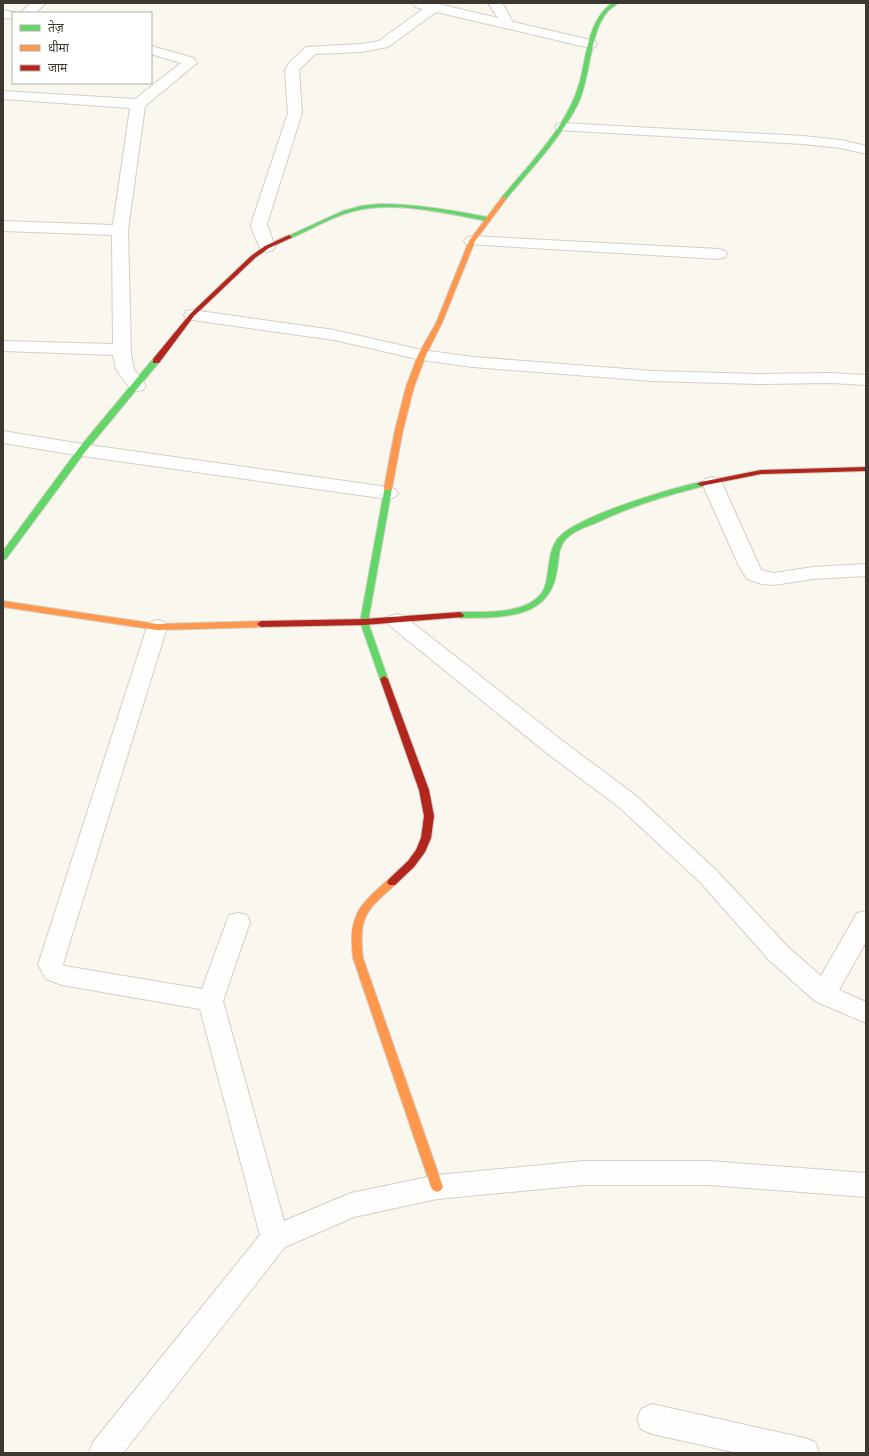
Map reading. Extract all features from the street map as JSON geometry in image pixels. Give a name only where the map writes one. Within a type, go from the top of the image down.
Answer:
[{"type":"street","points":[[28,12],[39,3]]},
{"type":"street","points":[[418,3],[590,44]]},
{"type":"street","points":[[495,3],[508,24]]},
{"type":"street","points":[[437,1187],[358,958],[355,939],[358,920],[373,900],[412,865],[426,841],[430,819],[424,790],[364,622],[399,430],[410,387],[422,355],[442,316],[472,241],[487,219],[562,127],[576,101],[586,71],[590,44],[604,13],[615,3]]},
{"type":"street","points":[[267,247],[259,224],[295,114],[292,70],[294,66],[311,50],[361,48],[386,43],[434,7]]},
{"type":"street","points":[[3,95],[138,104],[190,63],[189,61],[152,50]]},
{"type":"street","points":[[137,386],[124,369],[122,350],[120,230],[138,104]]},
{"type":"street","points":[[562,127],[803,140],[841,144],[866,150]]},
{"type":"street","points":[[3,556],[82,450],[137,386],[192,315],[253,257],[267,247],[345,212],[356,209],[415,206],[487,219]]},
{"type":"street","points":[[3,226],[120,230]]},
{"type":"street","points":[[472,241],[720,254]]},
{"type":"street","points":[[192,315],[334,335],[422,355],[473,362],[653,376],[758,379],[831,378],[866,380]]},
{"type":"street","points":[[3,346],[122,350]]},
{"type":"street","points":[[3,437],[82,450],[388,493]]},
{"type":"street","points":[[3,604],[157,628],[397,621],[505,612],[531,607],[543,598],[550,585],[556,550],[561,539],[574,529],[630,505],[673,490],[761,472],[866,469]]},
{"type":"street","points":[[712,483],[754,574],[762,578],[774,579],[813,573],[866,570]]},
{"type":"street","points":[[397,621],[556,748],[627,801],[708,876],[779,954],[824,994],[866,1013]]},
{"type":"street","points":[[157,628],[50,965],[55,972],[62,976],[210,1001]]},
{"type":"street","points":[[824,994],[866,920]]},
{"type":"street","points":[[238,922],[210,1001],[275,1238]]},
{"type":"street","points":[[104,1453],[275,1238],[351,1205],[437,1187],[584,1173],[709,1173],[866,1185]]},
{"type":"street","points":[[652,1420],[804,1453]]},
{"type":"traffic: fast","points":[[504,198],[542,152],[568,116],[580,92],[598,23],[606,10],[615,3]]},
{"type":"traffic: fast","points":[[289,237],[345,212],[379,206],[416,207],[487,219]]},
{"type":"traffic: fast","points":[[3,557],[82,450],[156,361]]},
{"type":"traffic: fast","points":[[460,615],[504,613],[526,608],[535,604],[545,595],[548,589],[552,578],[556,549],[562,538],[566,535],[585,524],[637,503],[701,484]]},
{"type":"traffic: fast","points":[[384,679],[364,622],[388,488]]},
{"type":"traffic: slow","points":[[388,488],[399,430],[410,387],[422,355],[439,323],[472,241],[504,198]]},
{"type":"traffic: slow","points":[[3,604],[157,627],[261,624]]},
{"type":"traffic: slow","points":[[392,882],[373,899],[361,914],[356,932],[358,958],[437,1187]]},
{"type":"traffic: jam","points":[[156,361],[192,315],[253,257],[267,247],[289,237]]},
{"type":"traffic: jam","points":[[701,484],[761,472],[866,469]]},
{"type":"traffic: jam","points":[[261,624],[364,622],[460,615]]},
{"type":"traffic: jam","points":[[384,679],[424,790],[429,816],[426,838],[420,852],[411,864],[392,882]]}]
